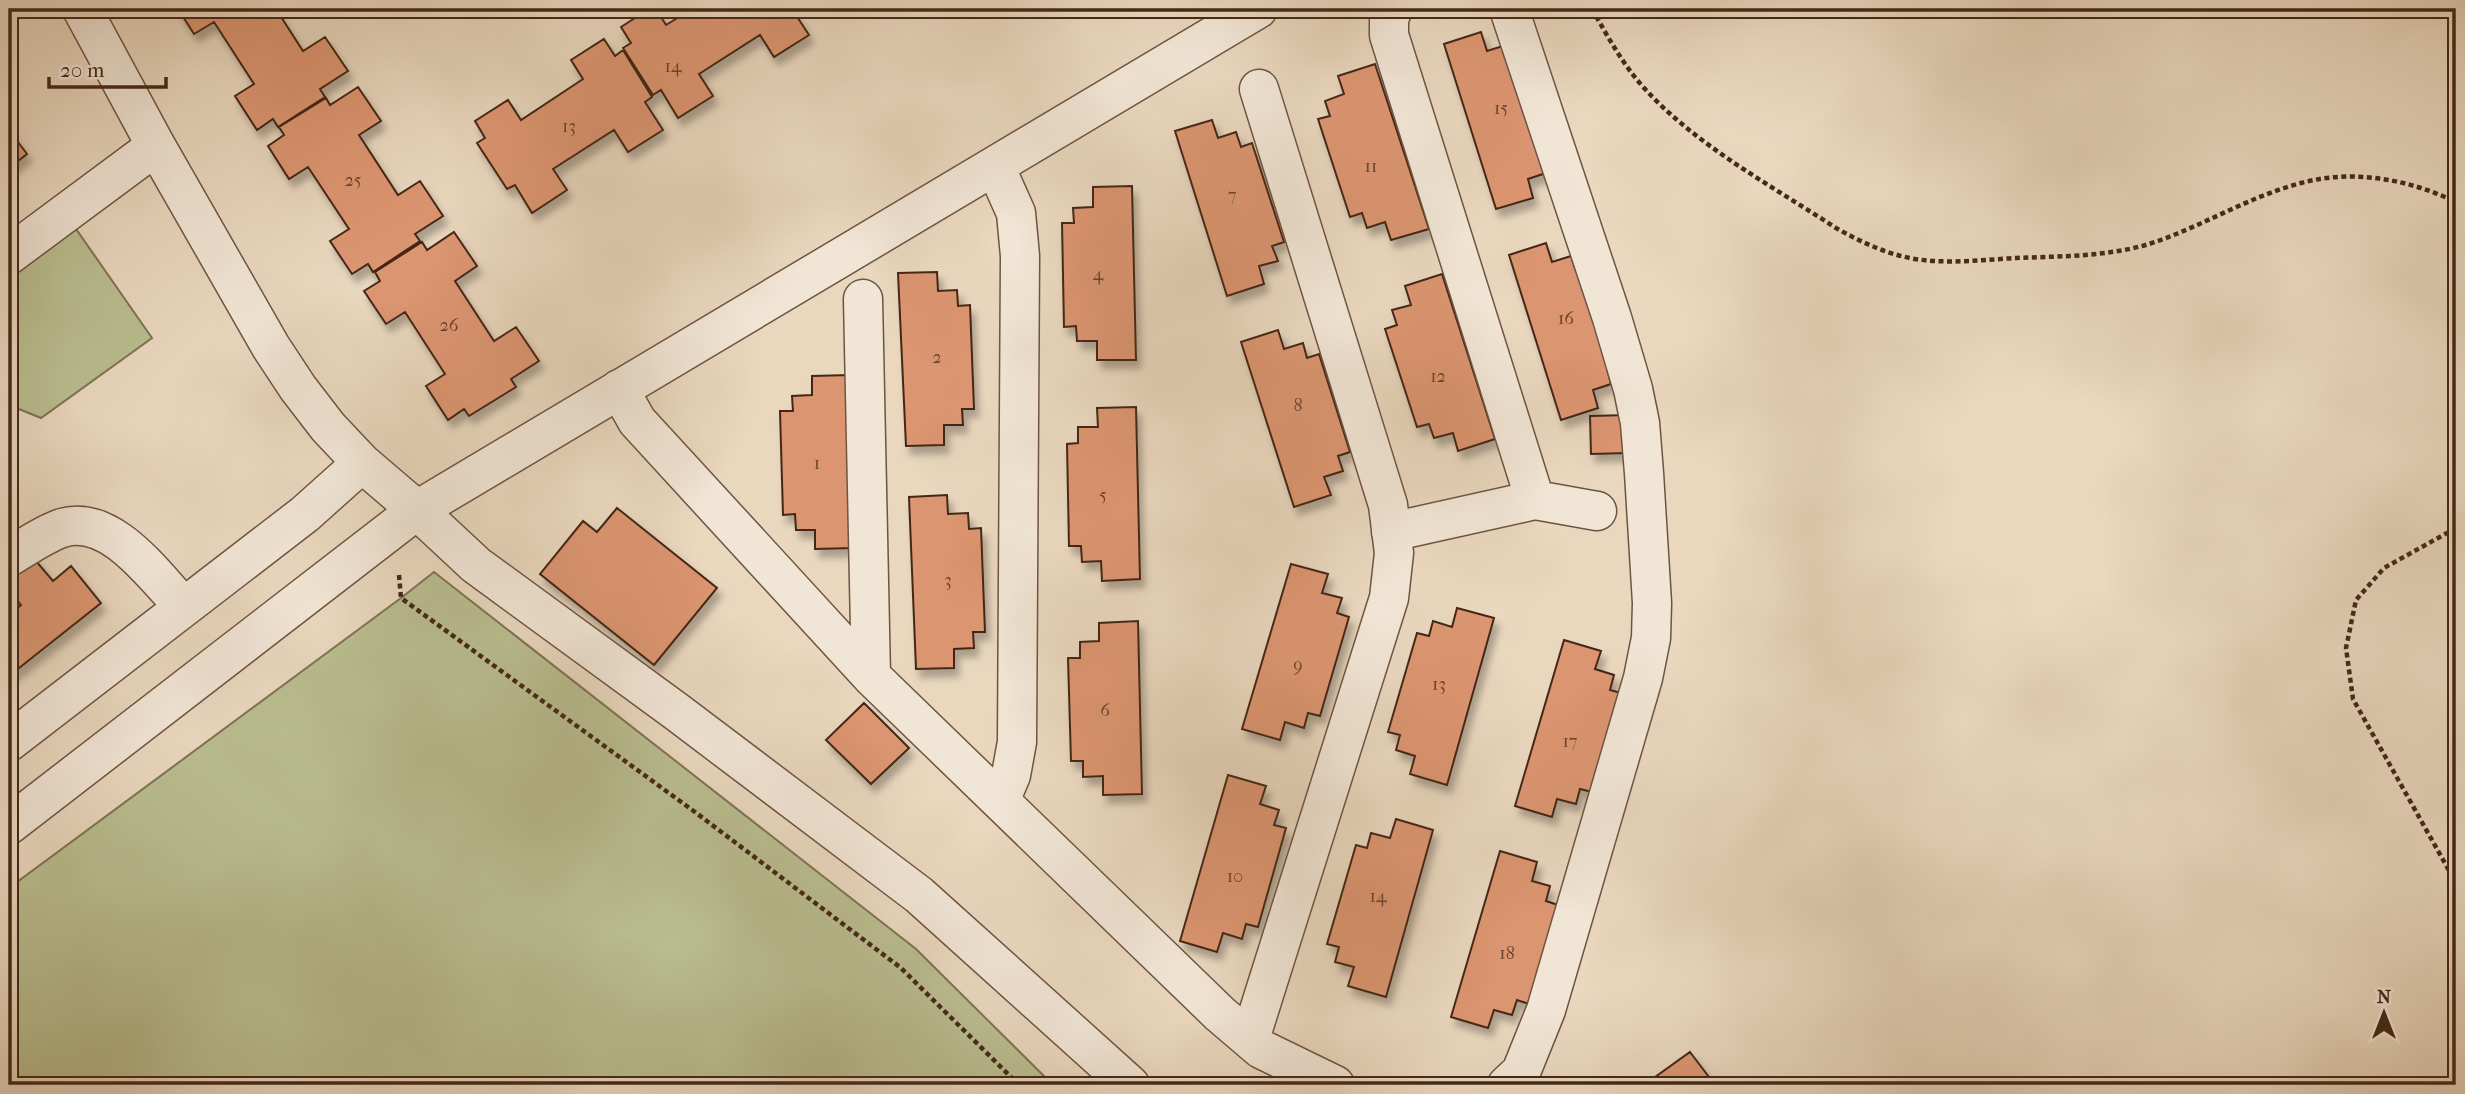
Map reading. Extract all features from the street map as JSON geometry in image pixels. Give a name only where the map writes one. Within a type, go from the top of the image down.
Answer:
[{"type":"street","points":[[82,9],[156,146],[271,347],[328,427],[362,463],[406,519],[476,565],[677,712],[919,895],[1130,1085]]},
{"type":"street","points":[[9,825],[406,519],[619,389],[1258,9]]},
{"type":"street","points":[[1393,9],[1389,19],[1389,35],[1535,500]]},
{"type":"street","points":[[1507,1085],[1521,1072],[1546,1010],[1643,678],[1651,638],[1652,603],[1640,423],[1633,389],[1608,305],[1509,9]]},
{"type":"street","points":[[1250,1039],[1389,597],[1394,553],[1388,505],[1259,89]]},
{"type":"street","points":[[9,255],[156,146]]},
{"type":"street","points":[[995,166],[1016,213],[1020,256],[1017,742],[1011,775],[1000,801]]},
{"type":"street","points":[[863,299],[871,676]]},
{"type":"street","points":[[619,389],[637,421],[871,676],[1220,1014],[1261,1049],[1335,1085]]},
{"type":"street","points":[[9,742],[305,514],[362,463]]},
{"type":"street","points":[[1391,531],[1535,500],[1597,512]]},
{"type":"street","points":[[9,556],[63,528],[97,528],[112,535],[125,546],[184,607]]},
{"type":"path","points":[[1592,9],[1615,50],[1645,89],[1680,123],[1836,228],[1861,242],[1915,259],[1972,261],[2129,250],[2158,241],[2301,183],[2337,177],[2374,178],[2410,184],[2456,202]]},
{"type":"path","points":[[406,519],[401,598],[695,812],[901,968],[1019,1085]]},
{"type":"path","points":[[2456,528],[2384,568],[2356,600],[2346,648],[2353,699],[2456,883]]},
{"type":"green space","points":[[74,226],[152,338],[41,418],[9,405],[9,272]]},
{"type":"green space","points":[[434,572],[916,949],[1053,1085],[9,1085],[9,888]]},
{"type":"building","points":[[178,9],[276,9],[303,51],[325,37],[348,71],[320,89],[325,97],[278,127],[273,119],[257,130],[235,96],[254,84],[214,22],[194,34]]},
{"type":"building","points":[[649,9],[656,9],[666,25],[692,9],[792,9],[809,35],[774,57],[760,35],[699,74],[713,96],[678,118],[661,90],[653,95],[623,48],[631,43],[621,27]]},
{"type":"building","points":[[1481,32],[1487,51],[1506,45],[1546,173],[1528,179],[1533,198],[1496,209],[1444,44]]},
{"type":"building","points":[[604,39],[615,56],[623,50],[652,97],[645,102],[663,130],[628,152],[614,130],[553,169],[567,190],[532,213],[515,185],[507,189],[477,143],[485,138],[475,121],[508,100],[521,120],[583,79],[571,60]]},
{"type":"building","points":[[1375,64],[1429,229],[1391,240],[1385,222],[1367,228],[1362,213],[1350,217],[1318,119],[1330,116],[1325,101],[1344,94],[1338,76]]},
{"type":"building","points":[[358,87],[381,121],[359,135],[398,195],[420,181],[443,216],[415,234],[420,241],[373,272],[368,264],[352,274],[330,241],[349,229],[308,167],[289,179],[268,146],[284,135],[279,127],[326,98],[330,105]]},
{"type":"building","points":[[1212,120],[1218,138],[1236,132],[1241,147],[1252,143],[1284,242],[1272,246],[1278,261],[1259,266],[1264,284],[1227,296],[1175,131]]},
{"type":"building","points":[[9,130],[27,154],[9,168]]},
{"type":"building","points":[[1132,186],[1136,360],[1097,360],[1097,341],[1077,341],[1076,326],[1064,327],[1062,223],[1074,223],[1073,208],[1093,207],[1093,187]]},
{"type":"building","points":[[454,232],[477,266],[455,281],[494,341],[516,327],[539,361],[511,379],[516,387],[469,416],[464,409],[448,420],[426,386],[445,374],[405,312],[386,324],[364,291],[380,281],[375,272],[422,242],[427,250]]},
{"type":"building","points":[[1546,243],[1552,262],[1571,256],[1576,271],[1587,267],[1618,365],[1607,369],[1611,384],[1593,390],[1598,408],[1561,420],[1509,255]]},
{"type":"building","points":[[937,272],[938,291],[957,290],[958,306],[970,305],[974,409],[962,409],[963,425],[944,425],[944,445],[906,446],[898,273]]},
{"type":"building","points":[[1442,274],[1495,439],[1458,451],[1453,433],[1434,438],[1429,424],[1417,427],[1385,329],[1397,325],[1392,310],[1411,305],[1405,286]]},
{"type":"building","points":[[1278,330],[1284,349],[1303,343],[1307,358],[1319,354],[1350,452],[1338,456],[1343,471],[1324,477],[1331,495],[1294,507],[1241,342]]},
{"type":"building","points":[[850,375],[854,548],[815,549],[815,530],[796,530],[795,514],[783,515],[780,411],[793,411],[792,396],[812,395],[812,376]]},
{"type":"building","points":[[1136,407],[1140,579],[1102,581],[1101,561],[1082,562],[1081,546],[1069,546],[1067,444],[1078,443],[1078,427],[1098,427],[1097,408]]},
{"type":"building","points":[[1628,415],[1629,453],[1591,454],[1590,416]]},
{"type":"building","points":[[947,495],[948,514],[968,513],[969,529],[981,528],[985,632],[973,632],[974,648],[954,649],[954,668],[916,669],[909,497]]},
{"type":"building","points":[[617,508],[717,588],[654,665],[540,574],[583,521],[597,532]]},
{"type":"building","points":[[30,554],[53,581],[71,566],[101,603],[9,676],[9,615],[21,605],[9,589],[9,570]]},
{"type":"building","points":[[1291,564],[1328,574],[1322,593],[1342,598],[1337,613],[1349,617],[1320,716],[1308,713],[1304,728],[1285,722],[1280,740],[1242,729]]},
{"type":"building","points":[[1457,608],[1494,618],[1447,785],[1410,774],[1415,756],[1396,750],[1400,735],[1388,732],[1417,633],[1429,636],[1433,621],[1452,627]]},
{"type":"building","points":[[1138,621],[1142,794],[1103,795],[1103,776],[1083,777],[1083,761],[1071,761],[1068,658],[1080,658],[1080,642],[1099,641],[1099,623]]},
{"type":"building","points":[[1564,640],[1601,651],[1595,669],[1614,675],[1610,690],[1621,693],[1592,792],[1580,789],[1576,804],[1557,799],[1552,817],[1515,806]]},
{"type":"building","points":[[864,703],[909,748],[871,784],[826,740]]},
{"type":"building","points":[[1228,775],[1266,786],[1260,804],[1279,810],[1274,825],[1286,828],[1258,927],[1246,924],[1242,939],[1223,933],[1217,952],[1180,941]]},
{"type":"building","points":[[1396,819],[1433,830],[1386,997],[1348,986],[1354,967],[1335,962],[1339,947],[1327,944],[1356,845],[1367,848],[1371,833],[1390,838]]},
{"type":"building","points":[[1500,851],[1537,862],[1532,881],[1550,886],[1546,901],[1558,905],[1529,1004],[1517,1000],[1512,1015],[1494,1010],[1488,1028],[1451,1017]]},
{"type":"building","points":[[1690,1052],[1715,1085],[1644,1085]]}]
